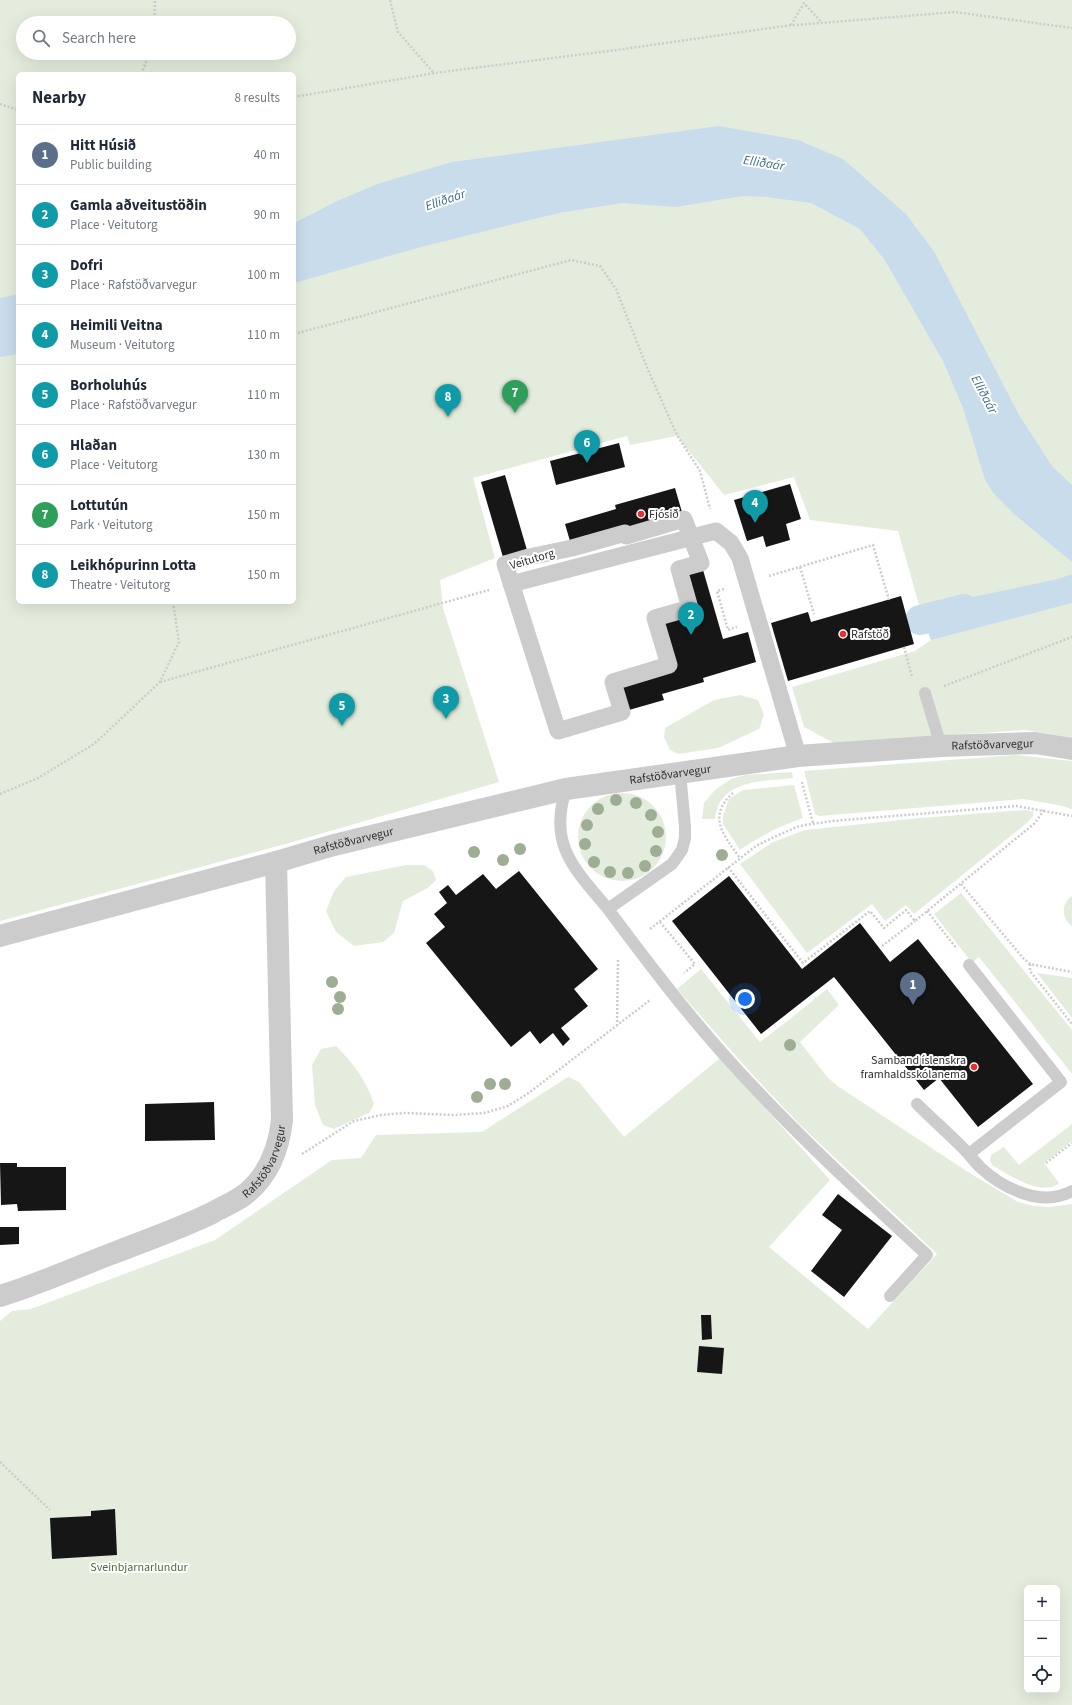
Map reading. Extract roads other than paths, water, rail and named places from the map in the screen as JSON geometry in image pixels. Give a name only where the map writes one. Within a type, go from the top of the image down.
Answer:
[{"type":"street","points":[[691,537],[716,531],[731,543],[740,558],[798,756]]},
{"type":"street","name":"Veitutorg","points":[[691,537],[701,563],[679,569],[690,608],[655,618],[669,666],[613,682],[622,712],[558,731],[511,584],[691,537]]},
{"type":"street","name":"Rafstöðvarvegur","points":[[0,936],[334,845],[566,788],[798,756],[941,746],[1035,743],[1072,750]]},
{"type":"street","name":"Rafstöðvarvegur","points":[[0,1296],[190,1223],[233,1202],[248,1192],[261,1178],[270,1165],[276,1151],[282,1120],[276,862]]},
{"type":"lane","points":[[925,693],[941,746]]},
{"type":"lane","points":[[608,909],[672,864],[682,850],[685,838],[685,827],[680,772]]},
{"type":"lane","points":[[566,788],[561,804],[561,837],[566,853],[580,876],[608,909],[667,987],[741,1073],[836,1171],[927,1255],[890,1296]]},
{"type":"lane","points":[[969,965],[1061,1082],[969,1154]]},
{"type":"lane","points":[[917,1104],[997,1181],[1020,1192],[1035,1197],[1052,1198],[1072,1191]]},
{"type":"water","name":"Elliðaár","points":[[719,126],[798,140],[843,159],[906,214],[935,253],[1019,415],[1052,466],[1072,485],[1072,562],[1014,514],[994,494],[985,480],[963,408],[943,361],[884,259],[860,229],[811,203],[766,197],[743,196],[676,207],[623,203],[559,213],[421,247],[296,282],[296,222],[337,201],[380,183],[452,162]]},
{"type":"water","points":[[16,294],[16,354],[0,357],[0,298]]},
{"type":"water","points":[[1072,574],[1072,603],[931,640],[920,608],[1058,579]]},
{"type":"waterway","points":[[920,620],[964,609]]},
{"type":"place","name":"Lottutún","points":[[515,413]]},
{"type":"place","name":"Leikhópurinn Lotta","points":[[448,417]]},
{"type":"place","name":"Hlaðan","points":[[587,463]]},
{"type":"place","name":"Fjósið","points":[[641,514]]},
{"type":"place","name":"Heimili Veitna","points":[[755,523]]},
{"type":"place","name":"Rafstöð","points":[[843,634]]},
{"type":"place","name":"Gamla aðveitustöðin","points":[[691,635]]},
{"type":"place","name":"Dofri","points":[[446,719]]},
{"type":"place","name":"Borholuhús","points":[[342,726]]},
{"type":"place","name":"Hitt Húsið","points":[[913,1005]]},
{"type":"place","name":"Samband íslenskra framhaldsskólanema","points":[[974,1067]]},
{"type":"park label","name":"Sveinbjarnarlundur","points":[[139,1567]]}]
